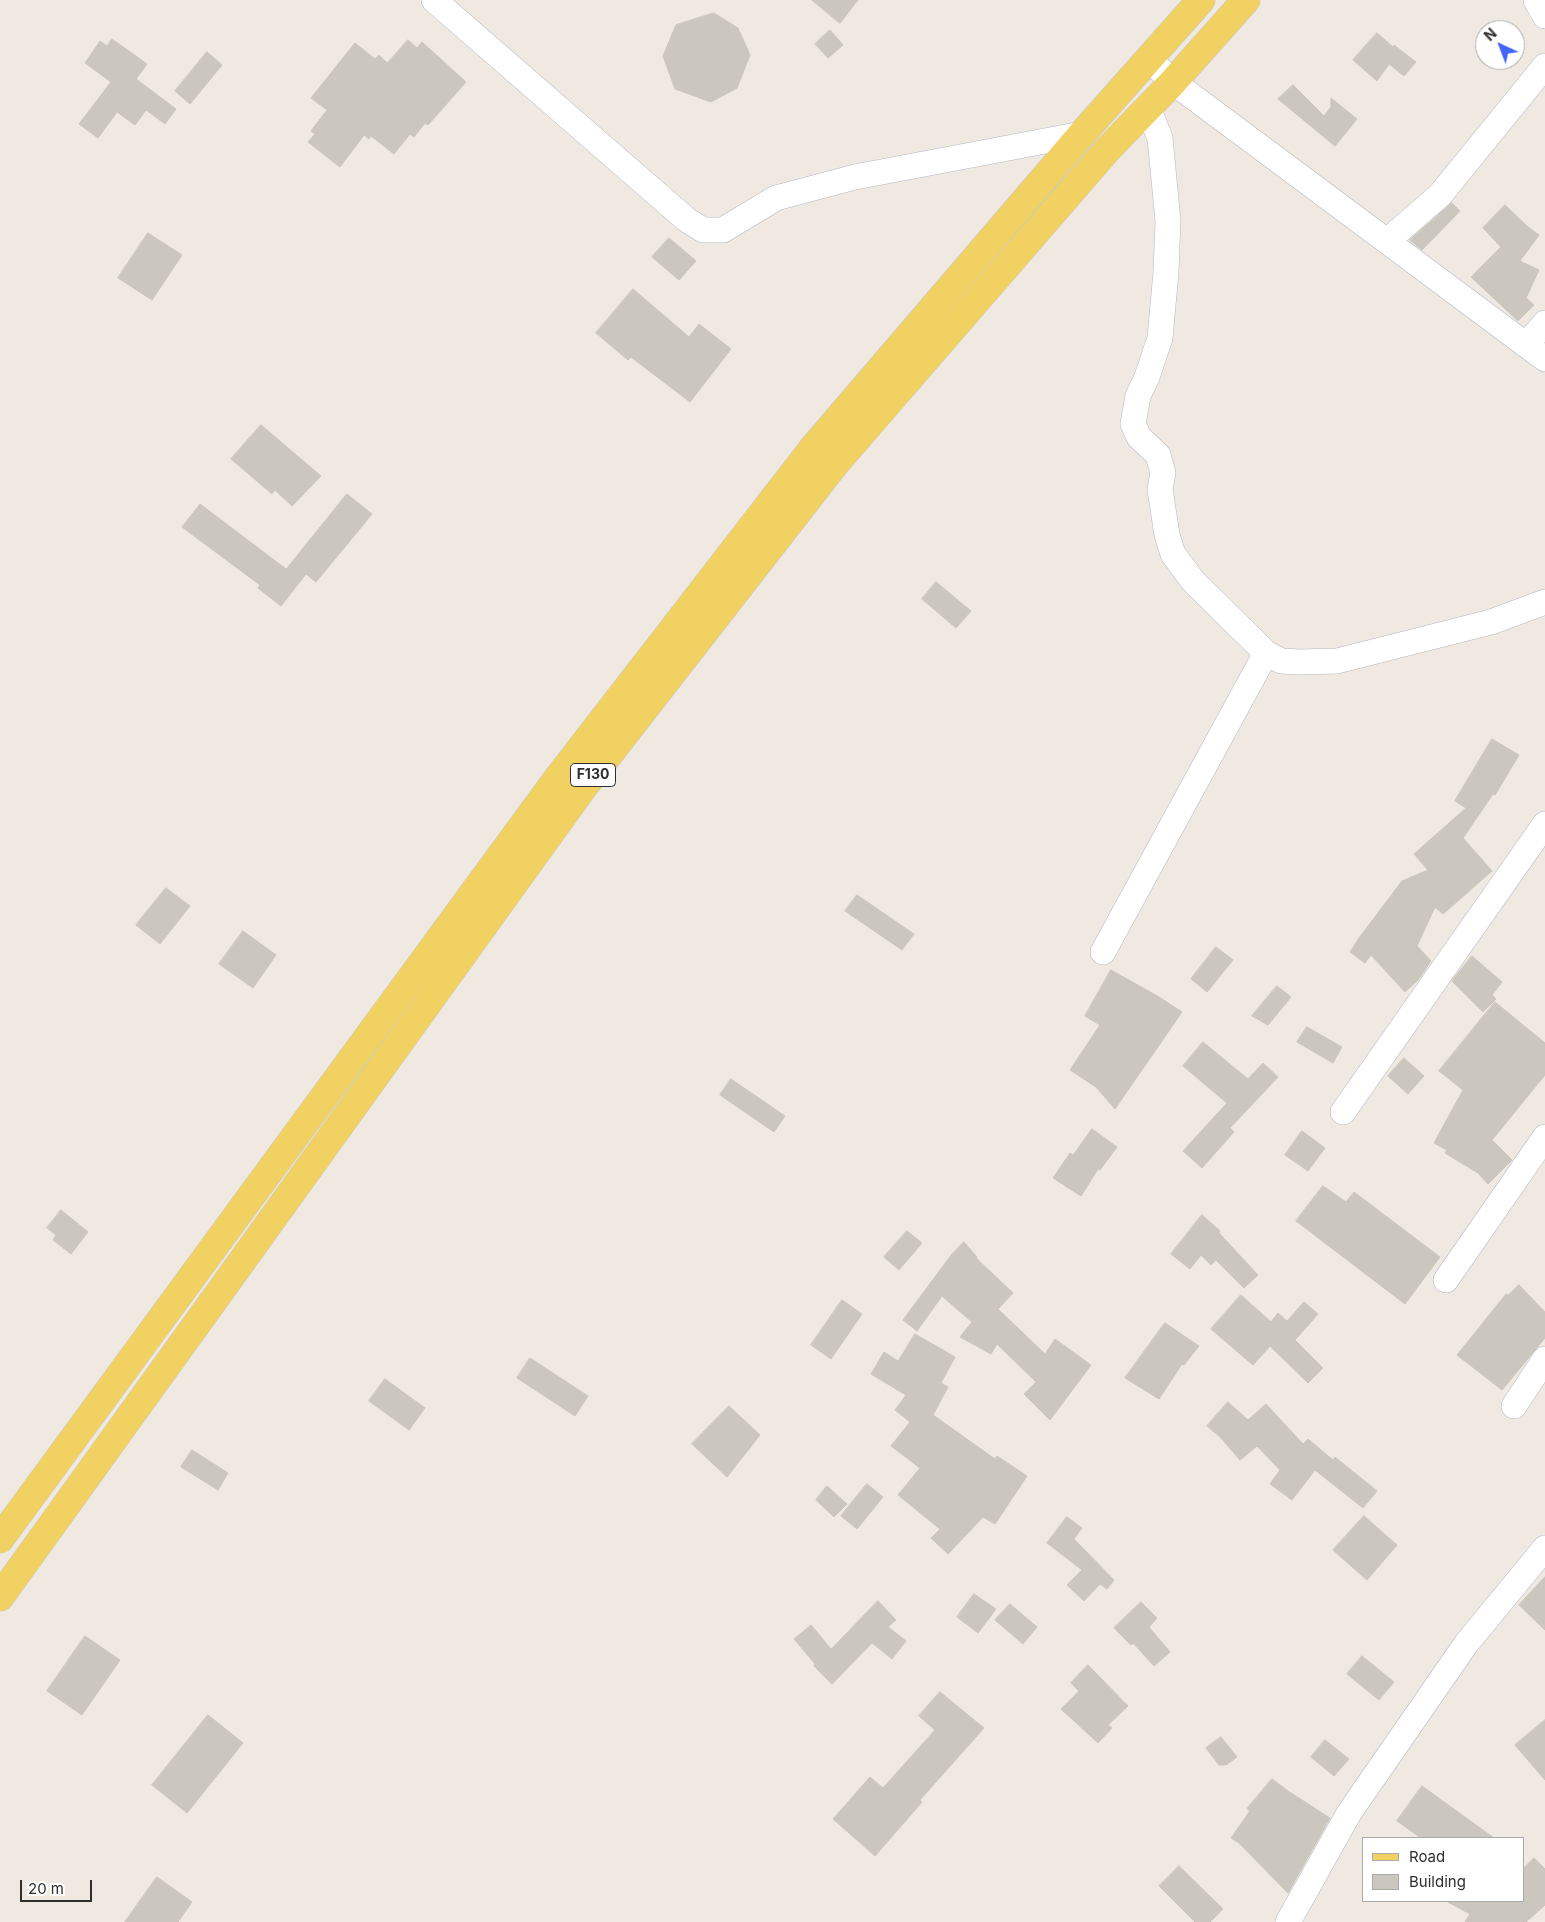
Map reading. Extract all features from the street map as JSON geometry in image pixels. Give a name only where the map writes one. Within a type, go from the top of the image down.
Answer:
[{"type":"main road","name":"F130","points":[[0,1539],[557,779],[813,448],[1082,134],[1201,0]]},
{"type":"main road","name":"F130","points":[[0,1597],[582,789],[835,464],[1107,150],[1173,82],[1246,0]]},
{"type":"street","points":[[434,0],[687,220],[703,230],[722,230],[776,198],[855,178],[1082,134]]},
{"type":"street","points":[[1536,0],[1545,16]]},
{"type":"street","points":[[1148,58],[1173,82],[1536,352],[1545,323]]},
{"type":"street","points":[[1387,241],[1440,195],[1545,66]]},
{"type":"street","points":[[1148,108],[1160,138],[1168,221],[1166,272],[1160,338],[1147,377],[1138,396],[1133,424],[1139,437],[1158,455],[1163,473],[1160,489],[1167,534],[1173,554],[1193,581],[1266,653],[1281,661],[1337,661],[1491,622],[1545,602]]},
{"type":"street","points":[[1103,952],[1266,653]]},
{"type":"street","points":[[1342,1112],[1545,824]]},
{"type":"street","points":[[1446,1280],[1545,1137]]},
{"type":"street","points":[[1514,1406],[1545,1360]]},
{"type":"street","points":[[1288,1922],[1349,1813],[1466,1644],[1545,1548]]},
{"type":"building","points":[[812,0],[858,0],[840,23]]},
{"type":"building","points":[[714,13],[738,28],[750,55],[737,88],[711,102],[675,89],[663,56],[676,25]]},
{"type":"building","points":[[830,30],[843,45],[828,58],[815,44]]},
{"type":"building","points":[[1377,33],[1393,47],[1394,45],[1416,62],[1404,76],[1389,64],[1377,81],[1353,60]]},
{"type":"building","points":[[112,39],[147,64],[136,79],[176,109],[165,124],[146,110],[135,125],[117,112],[98,138],[79,124],[111,82],[85,63],[100,41],[107,46]]},
{"type":"building","points":[[408,40],[417,48],[422,42],[466,82],[428,125],[425,123],[414,137],[410,134],[394,154],[371,136],[369,139],[364,135],[340,167],[308,142],[315,134],[311,131],[327,110],[311,98],[355,43],[375,59],[379,55],[387,63]]},
{"type":"building","points":[[207,52],[222,65],[190,104],[175,91]]},
{"type":"building","points":[[1293,85],[1324,116],[1331,107],[1331,98],[1357,119],[1335,146],[1278,99]]},
{"type":"building","points":[[1452,203],[1460,211],[1422,250],[1410,240]]},
{"type":"building","points":[[1505,205],[1539,235],[1520,261],[1539,270],[1526,298],[1534,305],[1518,321],[1471,277],[1501,247],[1483,228]]},
{"type":"building","points":[[148,233],[182,255],[152,300],[118,278]]},
{"type":"building","points":[[669,238],[696,261],[679,280],[652,257]]},
{"type":"building","points":[[633,289],[689,337],[699,324],[731,349],[690,402],[631,357],[628,360],[596,333]]},
{"type":"building","points":[[261,425],[321,476],[292,506],[275,490],[272,494],[231,459]]},
{"type":"building","points":[[347,494],[372,514],[316,582],[306,574],[281,606],[258,588],[260,585],[182,527],[200,504],[286,569]]},
{"type":"building","points":[[936,582],[971,611],[956,628],[922,599]]},
{"type":"building","points":[[1492,739],[1519,755],[1495,795],[1493,794],[1463,838],[1492,871],[1443,914],[1435,907],[1417,946],[1431,961],[1418,980],[1405,992],[1371,955],[1365,963],[1350,952],[1402,881],[1428,870],[1414,854],[1466,808],[1455,801]]},
{"type":"building","points":[[166,888],[190,906],[160,944],[136,925]]},
{"type":"building","points":[[857,895],[914,934],[902,950],[845,911]]},
{"type":"building","points":[[243,931],[276,955],[253,988],[219,964]]},
{"type":"building","points":[[1216,947],[1233,960],[1207,992],[1191,979]]},
{"type":"building","points":[[1472,956],[1502,982],[1492,995],[1496,999],[1483,1012],[1452,981]]},
{"type":"building","points":[[1111,970],[1182,1012],[1115,1109],[1096,1087],[1070,1070],[1100,1025],[1085,1016]]},
{"type":"building","points":[[1277,986],[1291,997],[1268,1025],[1252,1016]]},
{"type":"building","points":[[1495,1002],[1545,1043],[1545,1075],[1492,1140],[1512,1160],[1488,1184],[1478,1173],[1445,1153],[1447,1150],[1434,1143],[1463,1090],[1439,1071]]},
{"type":"building","points":[[1307,1027],[1342,1047],[1333,1063],[1297,1042]]},
{"type":"building","points":[[1203,1042],[1248,1079],[1263,1063],[1278,1077],[1230,1128],[1234,1132],[1202,1168],[1183,1151],[1227,1103],[1183,1066]]},
{"type":"building","points":[[1404,1058],[1424,1076],[1408,1094],[1388,1076]]},
{"type":"building","points":[[731,1079],[785,1116],[774,1132],[720,1095]]},
{"type":"building","points":[[1092,1129],[1117,1147],[1100,1170],[1098,1169],[1081,1196],[1053,1178],[1070,1153],[1073,1155]]},
{"type":"building","points":[[1302,1131],[1325,1148],[1308,1171],[1285,1155]]},
{"type":"building","points":[[1323,1186],[1346,1202],[1354,1192],[1440,1257],[1405,1304],[1296,1221]]},
{"type":"building","points":[[61,1210],[88,1232],[71,1254],[53,1240],[56,1235],[47,1228]]},
{"type":"building","points":[[1202,1215],[1220,1231],[1219,1233],[1258,1275],[1244,1288],[1216,1260],[1211,1265],[1201,1255],[1190,1269],[1171,1254]]},
{"type":"building","points":[[907,1231],[922,1243],[899,1270],[884,1257]]},
{"type":"building","points":[[964,1242],[976,1258],[1013,1293],[998,1309],[1045,1354],[1055,1339],[1091,1365],[1050,1420],[1024,1394],[1036,1382],[997,1344],[991,1354],[960,1337],[972,1322],[942,1296],[917,1331],[903,1320],[952,1254]]},
{"type":"building","points":[[1519,1285],[1545,1312],[1545,1338],[1502,1390],[1457,1355],[1506,1294],[1508,1295]]},
{"type":"building","points":[[1241,1295],[1271,1322],[1278,1313],[1287,1321],[1304,1302],[1318,1314],[1295,1340],[1323,1368],[1308,1383],[1270,1346],[1253,1365],[1211,1329]]},
{"type":"building","points":[[842,1300],[862,1314],[831,1359],[811,1345]]},
{"type":"building","points":[[1165,1323],[1199,1346],[1184,1365],[1182,1364],[1159,1399],[1125,1378]]},
{"type":"building","points":[[915,1334],[955,1357],[941,1383],[948,1387],[933,1415],[995,1459],[997,1456],[1027,1476],[995,1524],[983,1517],[948,1554],[931,1538],[940,1529],[898,1495],[920,1468],[891,1446],[910,1422],[895,1410],[906,1395],[871,1374],[884,1352],[898,1361]]},
{"type":"building","points":[[530,1358],[588,1396],[575,1416],[517,1378]]},
{"type":"building","points":[[385,1379],[425,1408],[409,1430],[369,1401]]},
{"type":"building","points":[[1228,1402],[1248,1420],[1266,1404],[1303,1444],[1308,1439],[1333,1460],[1335,1457],[1377,1491],[1363,1508],[1315,1470],[1292,1500],[1270,1484],[1280,1470],[1257,1446],[1240,1460],[1220,1437],[1207,1426]]},
{"type":"building","points":[[729,1406],[760,1435],[727,1477],[692,1444]]},
{"type":"building","points":[[192,1450],[228,1473],[218,1490],[181,1467]]},
{"type":"building","points":[[867,1484],[883,1497],[857,1529],[841,1516]]},
{"type":"building","points":[[827,1486],[847,1504],[834,1517],[816,1500]]},
{"type":"building","points":[[1364,1516],[1397,1545],[1367,1580],[1333,1550]]},
{"type":"building","points":[[1067,1517],[1082,1528],[1074,1539],[1114,1580],[1107,1589],[1100,1584],[1084,1601],[1067,1585],[1082,1570],[1047,1543]]},
{"type":"building","points":[[1545,1577],[1545,1630],[1519,1605]]},
{"type":"building","points":[[974,1594],[996,1609],[978,1633],[957,1617]]},
{"type":"building","points":[[878,1601],[896,1620],[888,1627],[906,1641],[892,1659],[872,1643],[832,1684],[814,1666],[815,1664],[794,1639],[811,1625],[831,1649]]},
{"type":"building","points":[[1141,1602],[1157,1618],[1149,1627],[1170,1652],[1154,1666],[1133,1643],[1131,1645],[1114,1628]]},
{"type":"building","points":[[1010,1604],[1037,1627],[1023,1644],[995,1620]]},
{"type":"building","points":[[85,1636],[120,1660],[82,1715],[47,1691]]},
{"type":"building","points":[[1362,1656],[1394,1682],[1379,1700],[1347,1674]]},
{"type":"building","points":[[1088,1665],[1128,1706],[1108,1725],[1112,1728],[1098,1743],[1061,1709],[1079,1691],[1071,1683]]},
{"type":"building","points":[[940,1692],[984,1728],[920,1800],[922,1802],[875,1856],[833,1819],[870,1777],[883,1788],[935,1730],[919,1716]]},
{"type":"building","points":[[208,1715],[243,1743],[187,1813],[152,1785]]},
{"type":"building","points":[[1545,1720],[1545,1780],[1515,1745]]},
{"type":"building","points":[[1221,1737],[1237,1757],[1226,1765],[1219,1765],[1206,1748]]},
{"type":"building","points":[[1325,1740],[1349,1759],[1334,1776],[1311,1757]]},
{"type":"building","points":[[1272,1779],[1330,1818],[1288,1893],[1239,1843],[1231,1838],[1250,1811],[1247,1809]]},
{"type":"building","points":[[1422,1786],[1493,1837],[1420,1837],[1397,1821]]},
{"type":"building","points":[[1534,1858],[1545,1869],[1545,1905],[1526,1922],[1465,1922],[1470,1914],[1448,1902],[1525,1902],[1525,1867]]},
{"type":"building","points":[[1179,1866],[1223,1909],[1210,1922],[1195,1922],[1159,1886]]},
{"type":"building","points":[[157,1877],[192,1902],[178,1922],[125,1922]]}]
